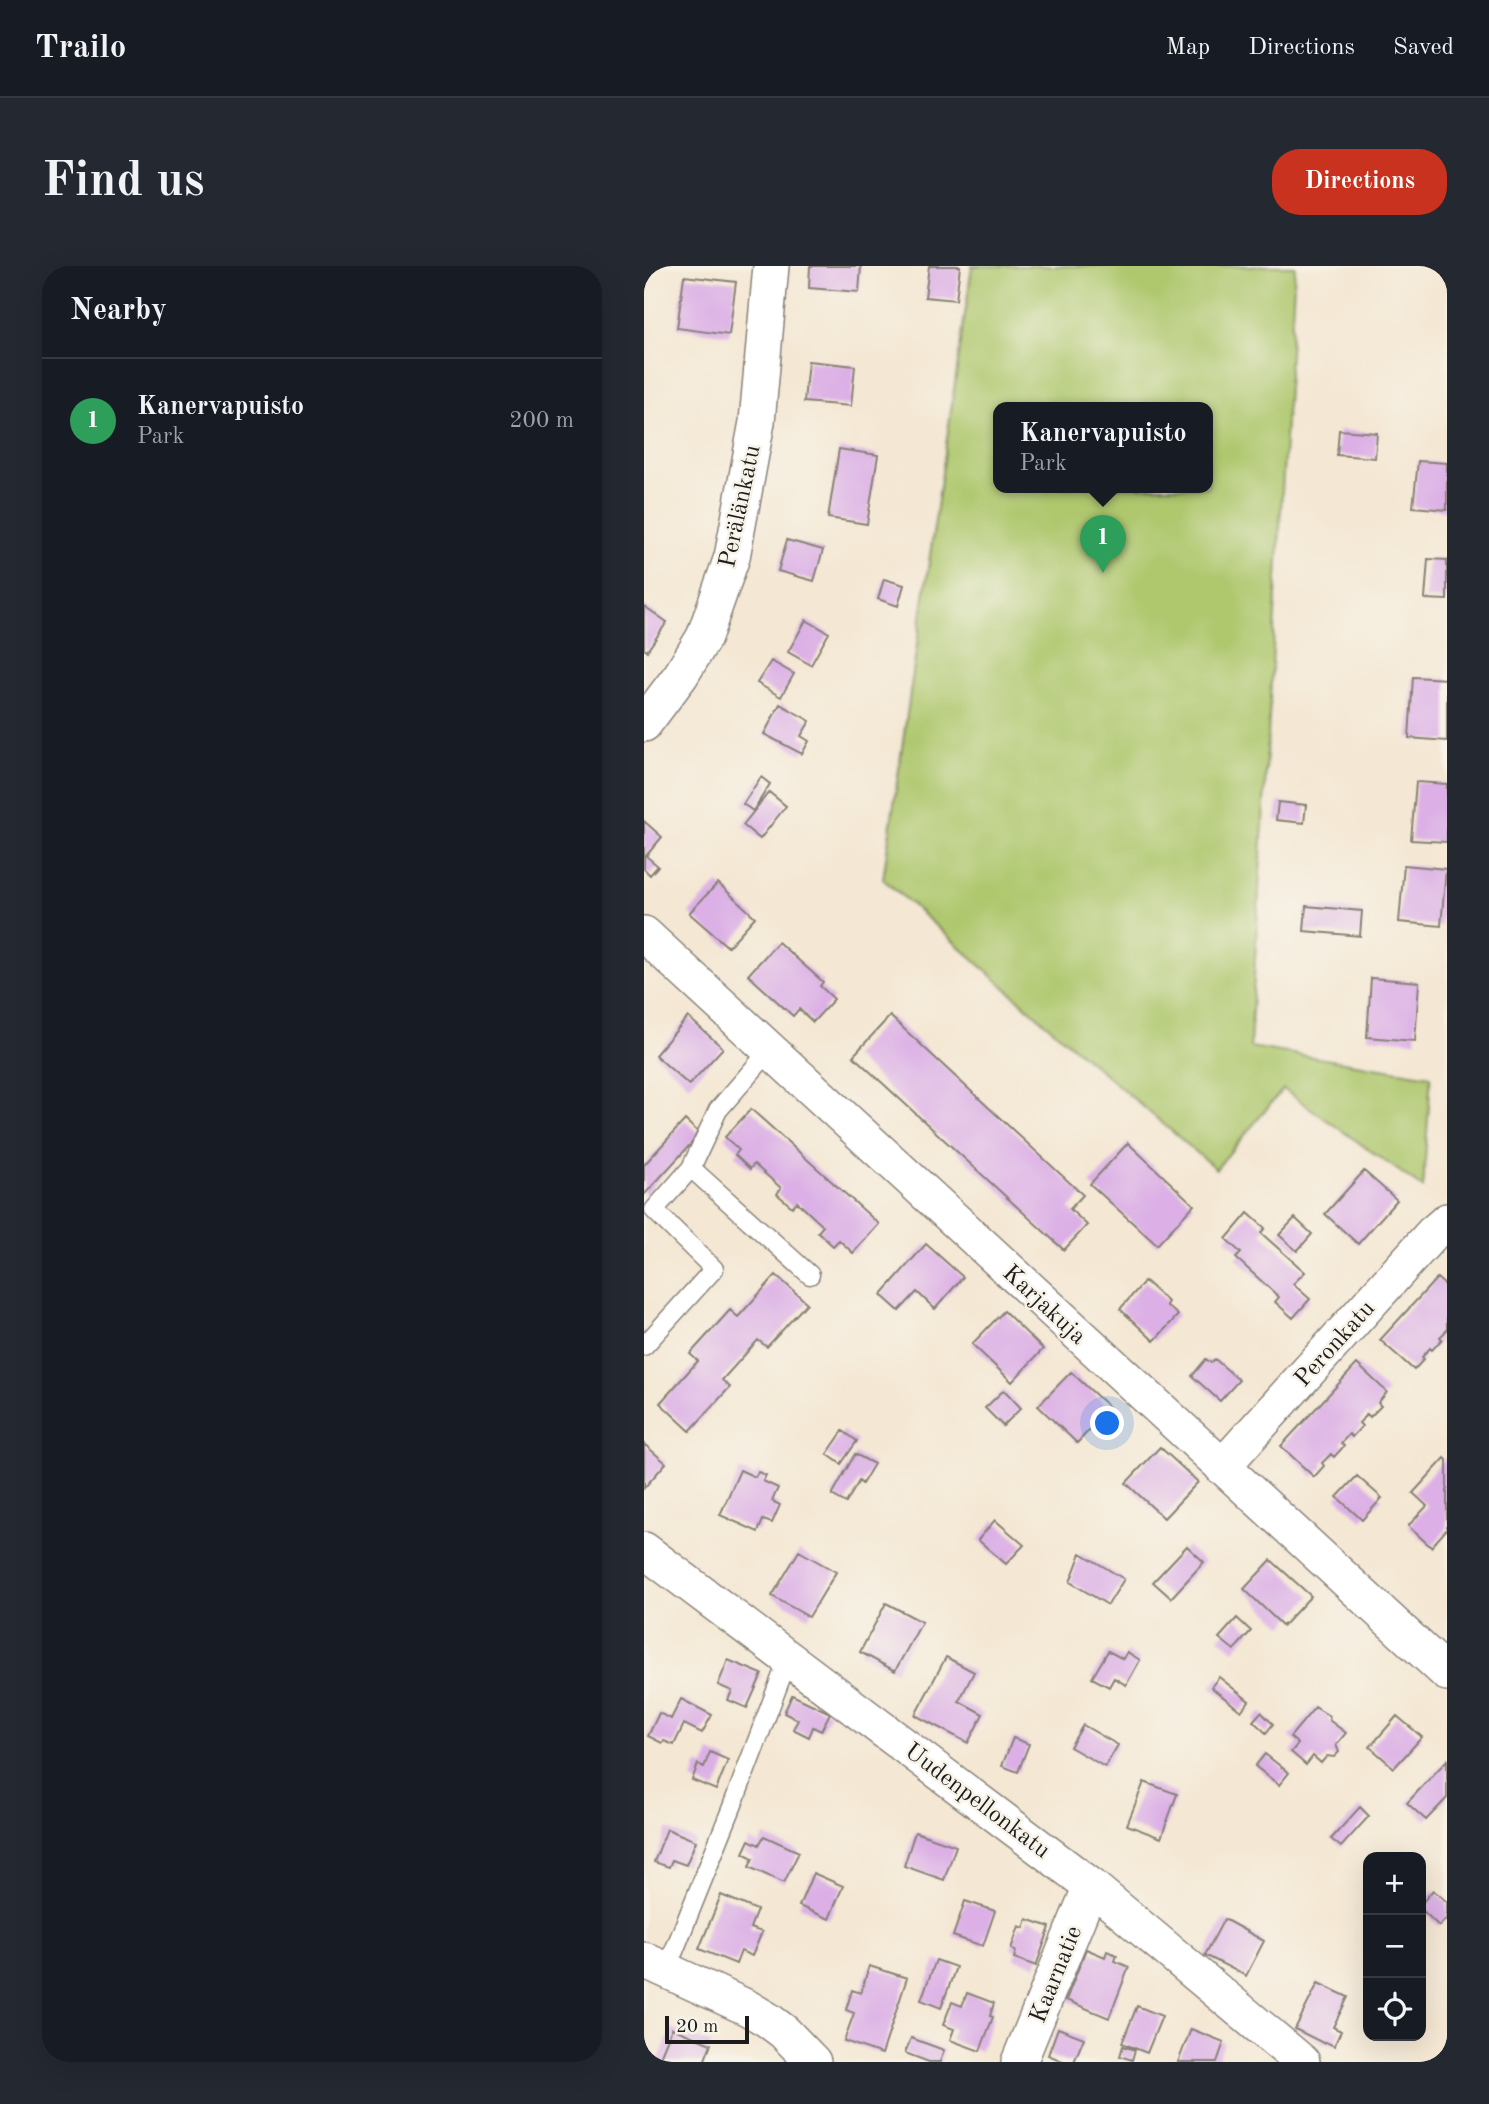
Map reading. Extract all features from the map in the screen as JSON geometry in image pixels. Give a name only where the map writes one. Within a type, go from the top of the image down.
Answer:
[{"type":"street","name":"Perälänkatu","points":[[644,724],[704,637],[732,557],[757,422],[771,266]]},
{"type":"street","name":"Karjakuja","points":[[644,934],[1447,1673]]},
{"type":"street","name":"Peronkatu","points":[[1222,1466],[1433,1233],[1447,1221]]},
{"type":"street","name":"Uudenpellonkatu","points":[[644,1550],[1091,1886],[1302,2062]]},
{"type":"street","name":"Kaarnatie","points":[[1019,2062],[1091,1886]]},
{"type":"street","points":[[655,1966],[748,2008],[768,2020],[813,2062]]},
{"type":"lane","points":[[644,1346],[714,1269],[654,1210],[691,1168],[718,1110],[770,1050]]},
{"type":"lane","points":[[691,1168],[810,1275]]},
{"type":"lane","points":[[655,1966],[732,1807],[782,1675],[792,1659]]},
{"type":"green space","points":[[972,266],[1295,266],[1250,1047],[1431,1076],[1423,1188],[1283,1089],[1216,1169],[883,879]]},
{"type":"building","points":[[810,266],[861,266],[859,292],[809,288]]},
{"type":"building","points":[[929,266],[960,266],[956,300],[925,297]]},
{"type":"building","points":[[684,276],[736,282],[729,335],[677,328]]},
{"type":"building","points":[[808,361],[855,366],[851,406],[804,402]]},
{"type":"building","points":[[1339,430],[1377,433],[1375,458],[1337,455]]},
{"type":"building","points":[[839,449],[878,455],[867,524],[828,518]]},
{"type":"building","points":[[1418,461],[1447,463],[1447,510],[1413,507]]},
{"type":"building","points":[[787,540],[823,550],[814,581],[778,571]]},
{"type":"building","points":[[1428,559],[1447,560],[1447,600],[1425,599]]},
{"type":"building","points":[[884,579],[904,585],[898,606],[878,599]]},
{"type":"building","points":[[644,606],[667,622],[647,651],[644,649]]},
{"type":"building","points":[[806,620],[829,633],[811,665],[788,652]]},
{"type":"building","points":[[771,661],[794,674],[781,697],[757,683]]},
{"type":"building","points":[[1413,677],[1447,679],[1447,741],[1409,738]]},
{"type":"building","points":[[780,704],[810,721],[801,736],[809,741],[802,754],[764,734]]},
{"type":"building","points":[[761,777],[770,784],[753,811],[743,804]]},
{"type":"building","points":[[1416,782],[1447,784],[1447,842],[1411,840]]},
{"type":"building","points":[[769,792],[786,806],[760,839],[743,825]]},
{"type":"building","points":[[1278,802],[1306,805],[1304,823],[1276,820]]},
{"type":"building","points":[[644,821],[662,837],[646,856],[658,866],[650,875],[644,869]]},
{"type":"building","points":[[1404,865],[1446,869],[1441,926],[1399,922]]},
{"type":"building","points":[[718,883],[755,917],[728,947],[689,913]]},
{"type":"building","points":[[1306,906],[1362,911],[1360,936],[1304,931]]},
{"type":"building","points":[[778,942],[823,982],[820,986],[834,999],[813,1022],[799,1009],[793,1016],[748,975]]},
{"type":"building","points":[[1371,978],[1419,982],[1415,1041],[1367,1037]]},
{"type":"building","points":[[890,1016],[1083,1195],[1070,1209],[1087,1225],[1064,1250],[853,1056]]},
{"type":"building","points":[[688,1017],[723,1048],[689,1085],[655,1055]]},
{"type":"building","points":[[751,1109],[879,1224],[853,1253],[839,1240],[833,1246],[818,1232],[823,1226],[797,1202],[792,1207],[777,1194],[781,1188],[754,1164],[750,1169],[735,1155],[739,1150],[725,1137]]},
{"type":"building","points":[[685,1120],[700,1134],[644,1195],[644,1165]]},
{"type":"building","points":[[1128,1143],[1194,1205],[1157,1245],[1090,1184]]},
{"type":"building","points":[[1364,1171],[1397,1200],[1358,1244],[1325,1214]]},
{"type":"building","points":[[1248,1213],[1265,1228],[1261,1233],[1305,1272],[1293,1284],[1310,1299],[1293,1318],[1275,1302],[1279,1297],[1236,1258],[1241,1253],[1226,1239]]},
{"type":"building","points":[[1295,1218],[1312,1234],[1297,1251],[1279,1235]]},
{"type":"building","points":[[926,1244],[963,1277],[935,1309],[917,1292],[899,1311],[881,1295]]},
{"type":"building","points":[[776,1275],[807,1303],[767,1347],[758,1340],[722,1380],[730,1387],[690,1431],[660,1403],[698,1361],[690,1354],[730,1310],[738,1317]]},
{"type":"building","points":[[1437,1278],[1447,1287],[1447,1330],[1432,1350],[1430,1348],[1422,1357],[1424,1359],[1414,1370],[1380,1340]]},
{"type":"building","points":[[1145,1281],[1178,1315],[1154,1341],[1120,1309]]},
{"type":"building","points":[[1004,1311],[1043,1349],[1012,1382],[972,1344]]},
{"type":"building","points":[[1206,1359],[1211,1363],[1215,1359],[1239,1380],[1220,1401],[1192,1376]]},
{"type":"building","points":[[1357,1364],[1387,1392],[1378,1403],[1381,1406],[1370,1417],[1367,1414],[1359,1423],[1362,1426],[1352,1437],[1349,1434],[1341,1443],[1344,1446],[1334,1457],[1331,1454],[1322,1463],[1324,1466],[1314,1477],[1281,1446]]},
{"type":"building","points":[[1071,1372],[1110,1408],[1077,1443],[1038,1406]]},
{"type":"building","points":[[1004,1390],[1021,1408],[1003,1426],[985,1408]]},
{"type":"building","points":[[843,1431],[857,1441],[841,1464],[827,1454]]},
{"type":"building","points":[[644,1444],[666,1463],[644,1488]]},
{"type":"building","points":[[1160,1447],[1198,1482],[1164,1518],[1126,1483]]},
{"type":"building","points":[[855,1454],[874,1464],[862,1484],[859,1481],[846,1503],[832,1495]]},
{"type":"building","points":[[1445,1458],[1447,1529],[1431,1547],[1408,1526],[1427,1506],[1413,1493]]},
{"type":"building","points":[[740,1470],[755,1477],[758,1472],[766,1475],[763,1481],[778,1488],[772,1501],[780,1505],[772,1523],[763,1520],[758,1532],[720,1515]]},
{"type":"building","points":[[1357,1476],[1382,1498],[1362,1520],[1337,1497]]},
{"type":"building","points":[[995,1520],[1024,1545],[1006,1564],[978,1540]]},
{"type":"building","points":[[1187,1546],[1204,1562],[1171,1598],[1153,1582]]},
{"type":"building","points":[[799,1551],[836,1572],[809,1617],[772,1596]]},
{"type":"building","points":[[1081,1553],[1124,1579],[1108,1605],[1070,1582]]},
{"type":"building","points":[[1271,1560],[1311,1596],[1283,1626],[1244,1589]]},
{"type":"building","points":[[886,1603],[922,1622],[895,1671],[860,1652]]},
{"type":"building","points":[[1237,1618],[1251,1631],[1234,1650],[1219,1638]]},
{"type":"building","points":[[1108,1651],[1123,1659],[1127,1652],[1140,1660],[1126,1685],[1114,1678],[1109,1687],[1092,1678]]},
{"type":"building","points":[[946,1657],[974,1672],[959,1701],[983,1714],[968,1743],[915,1715]]},
{"type":"building","points":[[728,1660],[762,1674],[747,1708],[728,1700],[732,1691],[718,1685]]},
{"type":"building","points":[[1219,1677],[1249,1701],[1241,1711],[1211,1687]]},
{"type":"building","points":[[792,1695],[830,1713],[821,1731],[813,1727],[809,1737],[793,1729],[798,1720],[784,1713]]},
{"type":"building","points":[[681,1699],[712,1715],[702,1733],[684,1724],[674,1745],[648,1736],[659,1713],[671,1719]]},
{"type":"building","points":[[1315,1707],[1329,1716],[1329,1720],[1346,1733],[1336,1745],[1339,1752],[1334,1757],[1327,1756],[1321,1763],[1313,1756],[1306,1765],[1291,1752],[1298,1744],[1290,1737]]},
{"type":"building","points":[[1261,1712],[1273,1724],[1266,1733],[1253,1721]]},
{"type":"building","points":[[1397,1716],[1422,1737],[1394,1768],[1370,1747]]},
{"type":"building","points":[[1083,1725],[1118,1745],[1105,1767],[1070,1747]]},
{"type":"building","points":[[1013,1738],[1029,1744],[1018,1772],[1002,1766]]},
{"type":"building","points":[[710,1752],[728,1760],[716,1790],[692,1780],[698,1764],[704,1767]]},
{"type":"building","points":[[1265,1754],[1289,1773],[1279,1785],[1255,1766]]},
{"type":"building","points":[[1447,1760],[1447,1798],[1426,1820],[1407,1803]]},
{"type":"building","points":[[1144,1782],[1177,1794],[1161,1838],[1127,1825]]},
{"type":"building","points":[[1360,1807],[1369,1816],[1341,1847],[1331,1839]]},
{"type":"building","points":[[667,1829],[696,1841],[686,1865],[672,1860],[669,1867],[654,1862]]},
{"type":"building","points":[[915,1832],[956,1846],[944,1880],[904,1866]]},
{"type":"building","points":[[764,1836],[799,1852],[784,1883],[749,1867],[753,1858],[743,1853],[749,1840],[759,1845]]},
{"type":"building","points":[[813,1873],[843,1886],[829,1919],[799,1906]]},
{"type":"building","points":[[1433,1890],[1447,1902],[1447,1918],[1439,1926],[1426,1914],[1426,1898]]},
{"type":"building","points":[[721,1895],[757,1910],[750,1928],[762,1932],[752,1956],[741,1951],[736,1964],[699,1949]]},
{"type":"building","points":[[965,1901],[995,1911],[983,1946],[953,1936]]},
{"type":"building","points":[[1027,1919],[1050,1927],[1036,1966],[1014,1958],[1016,1951],[1011,1949],[1019,1926],[1024,1928]]},
{"type":"building","points":[[1224,1919],[1264,1941],[1246,1976],[1205,1955]]},
{"type":"building","points":[[1086,1949],[1105,1957],[1107,1951],[1117,1955],[1115,1961],[1129,1967],[1109,2018],[1066,2000]]},
{"type":"building","points":[[936,1960],[956,1967],[941,2008],[921,2000]]},
{"type":"building","points":[[869,1966],[907,1978],[882,2054],[844,2041],[854,2013],[846,2010],[852,1990],[861,1993]]},
{"type":"building","points":[[1318,1983],[1348,1997],[1333,2027],[1341,2031],[1334,2046],[1295,2029]]},
{"type":"building","points":[[967,1993],[994,2003],[990,2016],[993,2017],[980,2051],[950,2040],[954,2029],[943,2025],[952,2002],[962,2006]]},
{"type":"building","points":[[1137,2006],[1162,2016],[1147,2053],[1122,2043]]},
{"type":"building","points":[[672,2028],[711,2044],[704,2062],[658,2062]]},
{"type":"building","points":[[1058,2028],[1084,2038],[1074,2062],[1065,2062],[1048,2055]]},
{"type":"building","points":[[1191,2029],[1224,2042],[1217,2062],[1178,2062]]},
{"type":"building","points":[[911,2038],[944,2050],[940,2062],[929,2062],[905,2053]]},
{"type":"building","points":[[1123,2046],[1135,2050],[1132,2060],[1120,2056]]},
{"type":"place","name":"Kanervapuisto","points":[[1103,573]]}]
